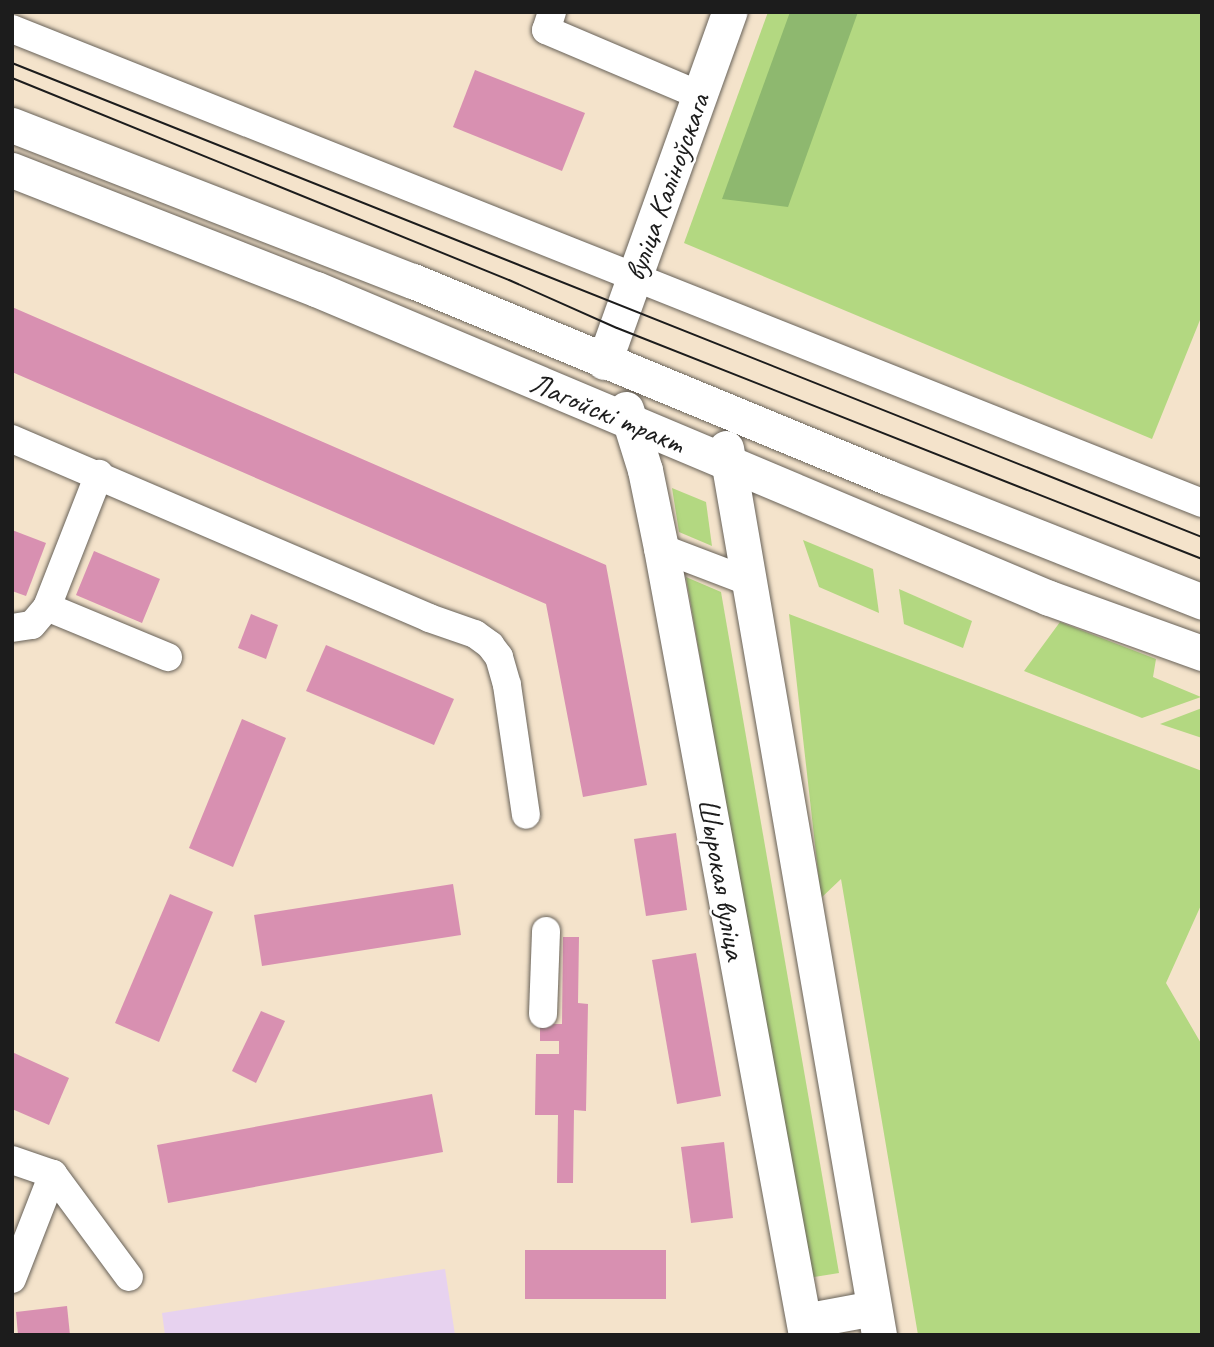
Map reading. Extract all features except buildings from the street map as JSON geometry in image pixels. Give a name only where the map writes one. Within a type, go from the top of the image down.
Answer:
[{"type":"main road","name":"вуліца Каліноўскага","points":[[604,362],[729,12]]},
{"type":"main road","name":"Лагойскі тракт","points":[[12,124],[412,281],[604,362],[1202,602]]},
{"type":"main road","name":"Лагойскі тракт","points":[[12,170],[316,289],[633,425],[1049,598],[1202,653]]},
{"type":"main road","name":"Шырокая вуліца","points":[[604,362],[633,425],[661,548],[805,1328]]},
{"type":"main road","points":[[718,408],[738,508],[877,1322],[805,1328]]},
{"type":"main road","points":[[738,508],[741,497],[748,489],[778,485]]},
{"type":"street","points":[[552,12],[546,30],[699,94]]},
{"type":"street","points":[[12,29],[1202,503]]},
{"type":"street","points":[[12,439],[99,474],[429,618],[474,634],[490,645],[499,657],[508,685],[526,815]]},
{"type":"street","points":[[12,628],[32,625],[47,607],[99,474]]},
{"type":"street","points":[[661,548],[750,582]]},
{"type":"street","points":[[47,607],[168,657]]},
{"type":"street","points":[[542,1014],[546,931]]},
{"type":"street","points":[[12,1160],[52,1174],[130,1276]]},
{"type":"street","points":[[12,1279],[52,1174]]},
{"type":"shaded area","points":[[445,1269],[455,1335],[165,1335],[162,1313]]},
{"type":"green space","points":[[768,12],[1202,12],[1202,315],[1152,439],[684,243]]},
{"type":"green space","points":[[790,12],[858,12],[788,207],[722,199]]},
{"type":"green space","points":[[672,488],[706,502],[712,546],[679,532]]},
{"type":"green space","points":[[803,540],[873,569],[879,613],[819,587]]},
{"type":"green space","points":[[686,577],[721,592],[839,1273],[808,1278]]},
{"type":"green space","points":[[899,589],[972,621],[963,648],[904,624]]},
{"type":"green space","points":[[789,614],[1202,771],[1202,903],[1166,983],[1202,1045],[1202,1335],[918,1335],[841,879],[821,898]]},
{"type":"green space","points":[[1060,622],[1156,659],[1153,677],[1201,697],[1142,718],[1024,671]]},
{"type":"green space","points":[[1202,708],[1202,738],[1160,724]]},
{"type":"tram line","points":[[12,63],[1202,537]]},
{"type":"tram line","points":[[12,78],[509,280],[617,328],[1202,559]]}]
